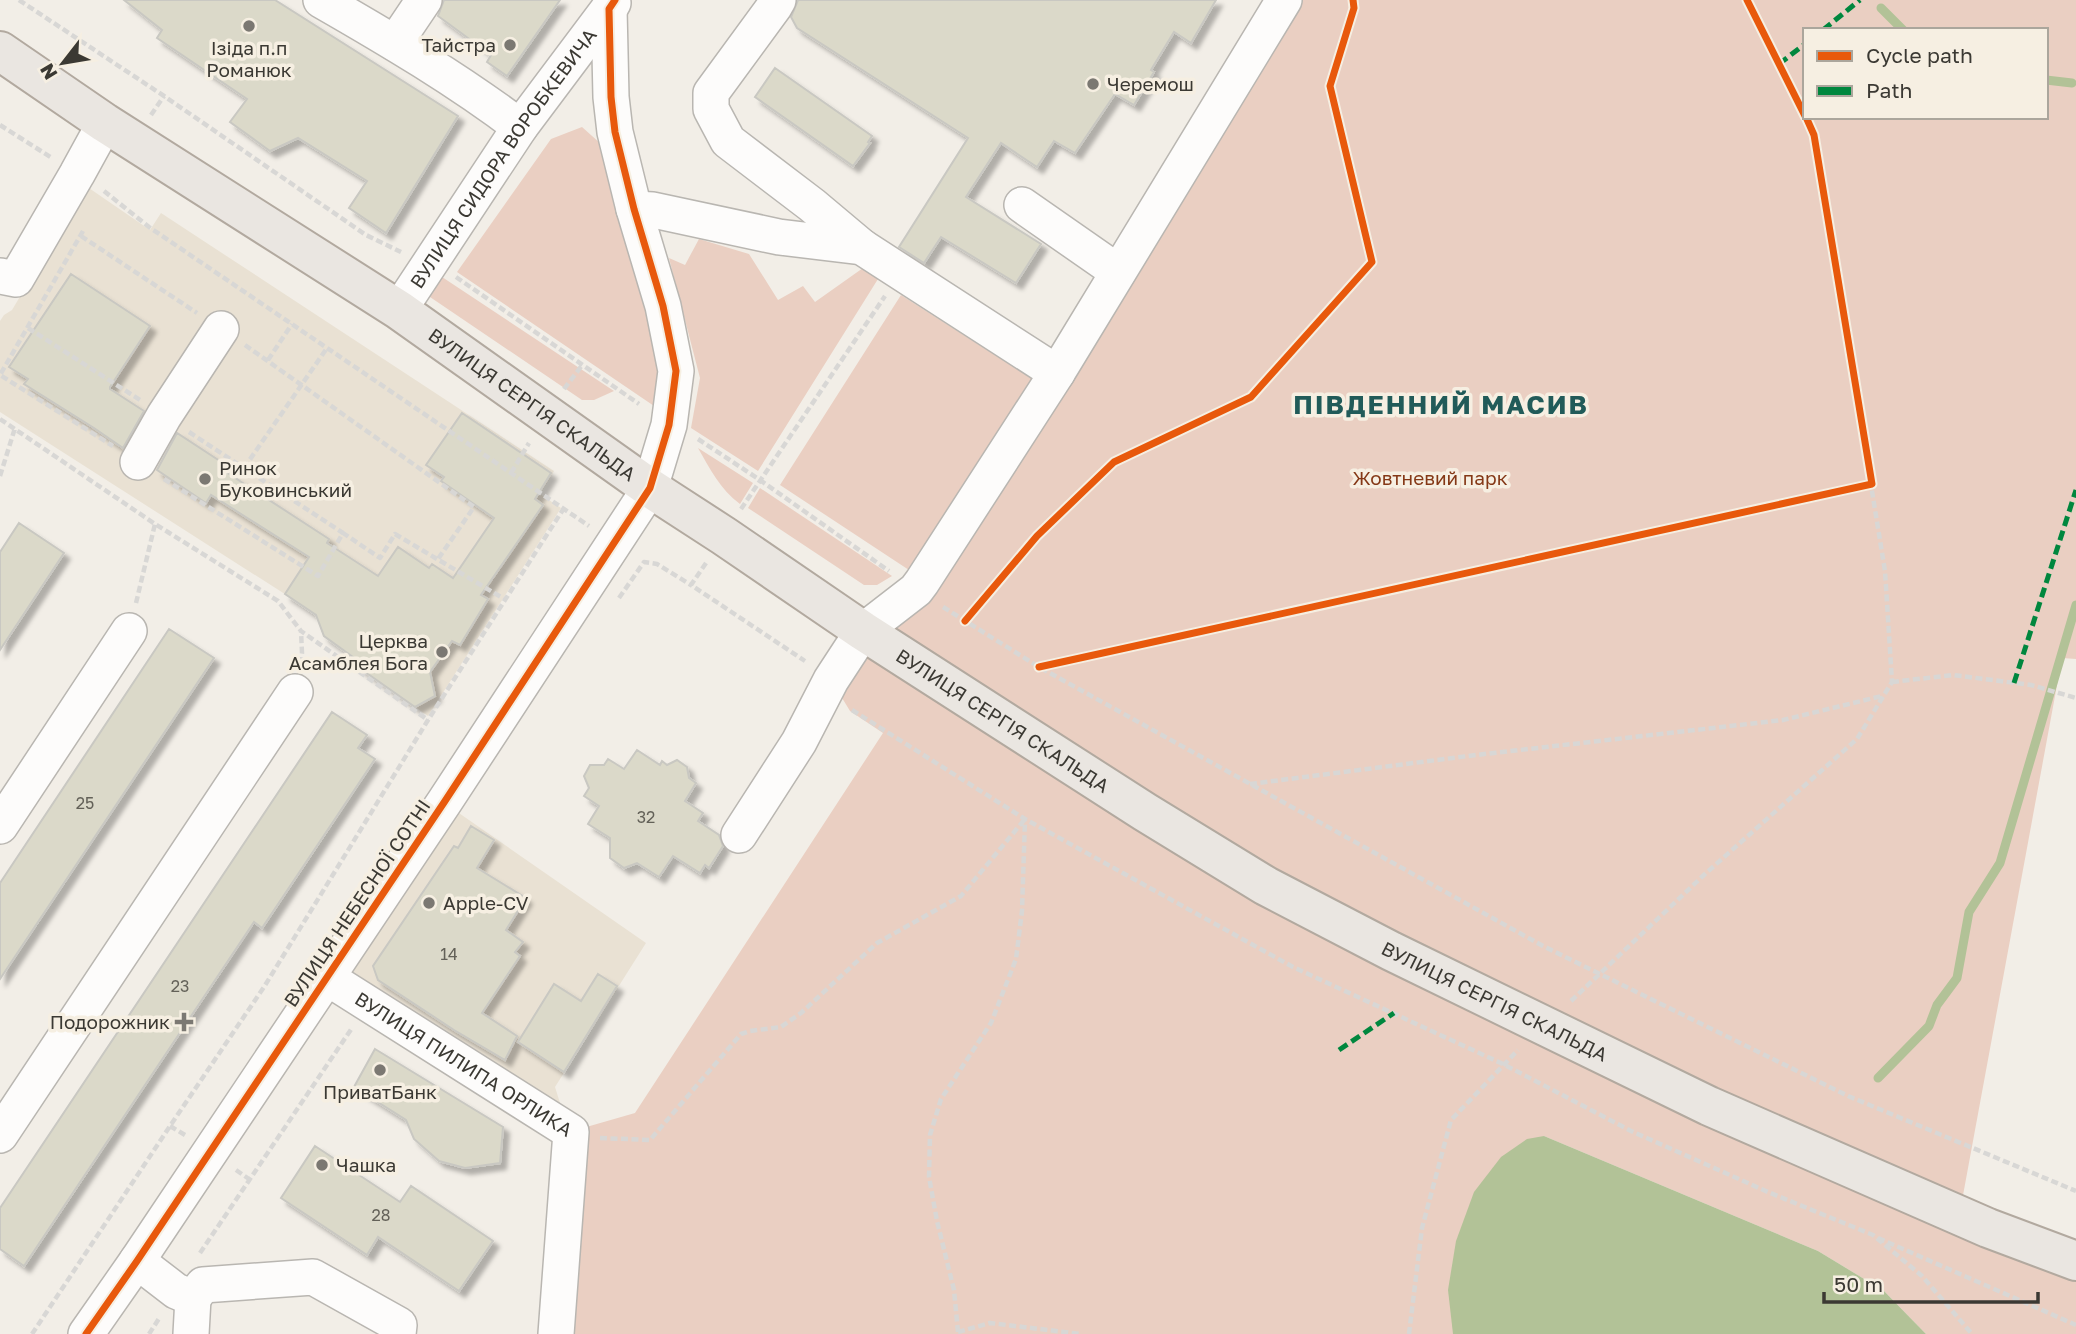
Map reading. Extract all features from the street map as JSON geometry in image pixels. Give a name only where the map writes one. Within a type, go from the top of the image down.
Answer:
[{"type":"main road","name":"ВУЛИЦЯ СЕРГІЯ СКАЛЬДА","points":[[0,51],[105,123],[399,310],[650,488],[863,631],[1255,879],[1391,951],[1709,1106],[1988,1228],[2076,1261]]},
{"type":"street","points":[[321,0],[395,43],[520,127]]},
{"type":"street","points":[[395,43],[424,0]]},
{"type":"street","points":[[778,0],[711,93],[711,109],[727,141],[812,205],[862,247],[1057,373]]},
{"type":"street","points":[[739,835],[799,742],[831,680],[863,631],[916,590],[1057,373],[1284,0]]},
{"type":"street","name":"ВУЛИЦЯ СИДОРА ВОРОБКЕВИЧА","points":[[399,310],[520,127],[612,5]]},
{"type":"street","name":"ВУЛИЦЯ СИДОРА ВОРОБКЕВИЧА","points":[[612,5],[611,97],[615,132],[671,338],[676,371],[669,425],[650,488]]},
{"type":"street","points":[[0,276],[16,279],[105,123]]},
{"type":"street","points":[[1022,205],[1118,272]]},
{"type":"street","points":[[634,209],[653,210],[779,237],[862,247]]},
{"type":"street","points":[[138,462],[164,415],[220,329]]},
{"type":"street","name":"ВУЛИЦЯ НЕБЕСНОЇ СОТНІ","points":[[86,1334],[445,801],[650,488]]},
{"type":"street","points":[[0,826],[129,631]]},
{"type":"street","points":[[6,1114],[295,692]]},
{"type":"street","name":"ВУЛИЦЯ ПИЛИПА ОРЛИКА","points":[[326,977],[571,1132],[556,1334]]},
{"type":"street","points":[[136,1261],[184,1294],[191,1334]]},
{"type":"street","points":[[184,1294],[203,1285],[313,1277],[399,1325],[398,1334]]},
{"type":"path","points":[[19,0],[366,235],[399,252],[432,261],[669,425],[704,442],[916,590],[1039,667],[1544,946],[1848,1096],[2076,1191]]},
{"type":"path","points":[[1747,0],[1803,112]]},
{"type":"path","points":[[1600,974],[1706,874],[1857,739],[1892,682],[1885,571],[1872,484],[1814,135],[1806,119]]},
{"type":"path","points":[[0,124],[103,190],[149,227],[613,543],[644,562],[657,564],[691,585],[831,680],[853,712],[1024,819],[1293,967],[1503,1064],[1631,1131],[2076,1325]]},
{"type":"path","points":[[81,236],[268,360],[474,507],[438,559]]},
{"type":"path","points":[[691,585],[901,272]]},
{"type":"path","points":[[268,360],[292,324]]},
{"type":"path","points":[[244,468],[327,348]]},
{"type":"path","points":[[0,375],[318,576],[342,533],[380,558],[395,534],[506,600]]},
{"type":"path","points":[[0,419],[155,524],[278,601],[301,631],[428,720]]},
{"type":"path","points":[[0,476],[15,428]]},
{"type":"path","points":[[1039,667],[1872,484]]},
{"type":"path","points":[[32,1334],[264,987],[428,720],[564,508]]},
{"type":"path","points":[[129,631],[155,524]]},
{"type":"path","points":[[613,607],[644,562]]},
{"type":"path","points":[[1892,682],[1953,675],[2031,685],[2076,698]]},
{"type":"path","points":[[1249,784],[1783,720],[1882,696]]},
{"type":"path","points":[[599,1138],[650,1140],[741,1034],[781,1027],[801,1013],[877,943],[961,896],[1024,819]]},
{"type":"path","points":[[1024,819],[1022,911],[1016,959],[991,1023],[941,1098],[930,1135],[929,1177],[954,1290],[957,1333],[990,1323],[1080,1334]]},
{"type":"path","points":[[149,1334],[184,1294],[223,1216],[368,1002]]},
{"type":"path","points":[[1409,1334],[1422,1228],[1451,1120],[1503,1064]]},
{"type":"path","points":[[1873,1235],[1922,1276],[1972,1334]]},
{"type":"shaded area","name":"Ринок Буковинський","points":[[86,186],[150,230],[161,213],[554,471],[540,494],[561,508],[428,716],[351,662],[353,656],[323,636],[316,614],[0,412],[0,321],[12,310]]},
{"type":"shaded area","points":[[443,802],[646,943],[555,1087],[569,1132],[324,977]]},
{"type":"shaded area","points":[[1544,1136],[1818,1251],[1884,1291],[1926,1334],[1453,1334],[1448,1290],[1456,1241],[1474,1192],[1501,1157],[1527,1139]]},
{"type":"green space","name":"Жовтневий парк","points":[[1294,0],[2076,0],[2076,659],[2062,658],[1959,1217],[2076,1263],[2076,1334],[1926,1334],[1884,1291],[1818,1251],[1544,1136],[1453,1326],[1453,1334],[554,1334],[569,1132],[635,1113],[883,733],[850,711],[833,683],[912,572],[780,485],[901,295],[1034,380]]},
{"type":"green space","points":[[582,127],[601,144],[664,366],[657,408],[457,272],[551,139]]},
{"type":"green space","points":[[699,239],[749,254],[778,300],[803,286],[815,302],[863,268],[878,279],[758,471],[691,428],[700,378],[669,258],[685,265]]},
{"type":"green space","points":[[436,273],[614,391],[594,400],[582,400],[430,297],[428,290]]},
{"type":"green space","points":[[698,448],[753,483],[740,504],[721,485]]},
{"type":"green space","points":[[760,488],[892,576],[877,585],[864,585],[748,508]]},
{"type":"building","points":[[124,0],[275,0],[458,116],[386,233],[349,208],[367,181],[298,138],[270,151],[230,122],[247,99],[157,38],[162,30]]},
{"type":"building","points":[[444,0],[560,0],[507,76],[487,62],[491,55],[438,16]]},
{"type":"building","points":[[798,0],[1216,0],[1191,43],[1174,32],[1134,105],[1115,94],[1075,153],[1054,141],[1037,167],[1001,143],[966,197],[1041,244],[1016,283],[941,237],[924,263],[899,247],[968,138],[797,28],[791,17]]},
{"type":"building","points":[[775,68],[872,136],[853,166],[755,97]]},
{"type":"building","points":[[71,274],[150,326],[110,387],[144,411],[123,448],[24,384],[28,379],[9,367]]},
{"type":"building","points":[[462,413],[551,473],[535,499],[543,505],[481,595],[488,599],[460,645],[452,641],[430,672],[435,696],[415,707],[351,662],[353,657],[324,636],[316,615],[285,594],[309,557],[211,495],[206,503],[157,470],[177,433],[229,467],[226,472],[329,539],[327,543],[378,576],[398,547],[429,568],[432,564],[453,578],[494,518],[441,481],[444,477],[426,465]]},
{"type":"building","points":[[19,523],[64,553],[0,650],[0,552]]},
{"type":"building","points":[[169,629],[214,658],[0,979],[0,883]]},
{"type":"building","points":[[332,712],[367,735],[358,748],[375,759],[262,928],[254,922],[24,1266],[0,1249],[0,1208]]},
{"type":"building","points":[[637,750],[660,765],[662,761],[667,765],[677,760],[687,767],[689,778],[696,783],[685,801],[703,813],[698,821],[719,835],[723,846],[709,868],[705,865],[700,873],[673,856],[659,877],[637,863],[624,868],[610,858],[610,838],[588,824],[599,806],[584,796],[589,788],[584,776],[590,765],[604,765],[608,759],[624,769]]},
{"type":"building","points":[[471,826],[494,840],[477,868],[526,898],[506,930],[523,942],[515,952],[520,956],[482,1013],[517,1036],[505,1060],[378,980],[373,966],[454,846],[458,848]]},
{"type":"building","points":[[598,974],[617,986],[564,1072],[518,1042],[554,984],[581,1001]]},
{"type":"building","points":[[375,1049],[503,1127],[500,1163],[465,1168],[439,1161],[414,1139],[406,1120],[354,1087]]},
{"type":"building","points":[[315,1146],[400,1202],[411,1186],[493,1241],[459,1291],[378,1237],[367,1255],[281,1198]]},
{"type":"waterway","points":[[1881,8],[1901,28]]},
{"type":"waterway","points":[[2048,80],[2072,83]]},
{"type":"waterway","points":[[1878,1078],[1929,1026],[1937,1005],[1957,978],[1969,912],[2000,863],[2076,605]]},
{"type":"marked path","points":[[1825,28],[1860,0]]},
{"type":"marked path","points":[[1779,64],[1803,46]]},
{"type":"marked path","points":[[2014,683],[2076,490]]},
{"type":"marked path","points":[[1339,1050],[1394,1013]]},
{"type":"cycle path","points":[[86,1334],[445,801],[650,488],[669,425],[676,371],[663,306],[634,209],[615,132],[611,97],[609,9],[615,0]]},
{"type":"cycle path","points":[[965,621],[1037,536],[1114,462],[1251,397],[1372,262],[1330,86],[1354,8],[1353,0]]},
{"type":"cycle path","points":[[1747,0],[1803,112]]},
{"type":"cycle path","points":[[1039,667],[1872,484],[1814,135],[1807,119]]},
{"type":"place","name":"Ізіда п.п Романюк","points":[[249,26]]},
{"type":"place","name":"Тайстра","points":[[510,45]]},
{"type":"place","name":"Черемош","points":[[1093,84]]},
{"type":"place","name":"Ринок Буковинський","points":[[205,479]]},
{"type":"place","name":"Церква Асамблея Бога","points":[[442,652]]},
{"type":"place","name":"Apple-CV","points":[[429,903]]},
{"type":"place","name":"Подорожник","points":[[184,1022]]},
{"type":"place","name":"ПриватБанк","points":[[380,1070]]},
{"type":"place","name":"Чашка","points":[[322,1165]]},
{"type":"district","name":"ПІВДЕННИЙ МАСИВ","points":[[1441,405]]}]
